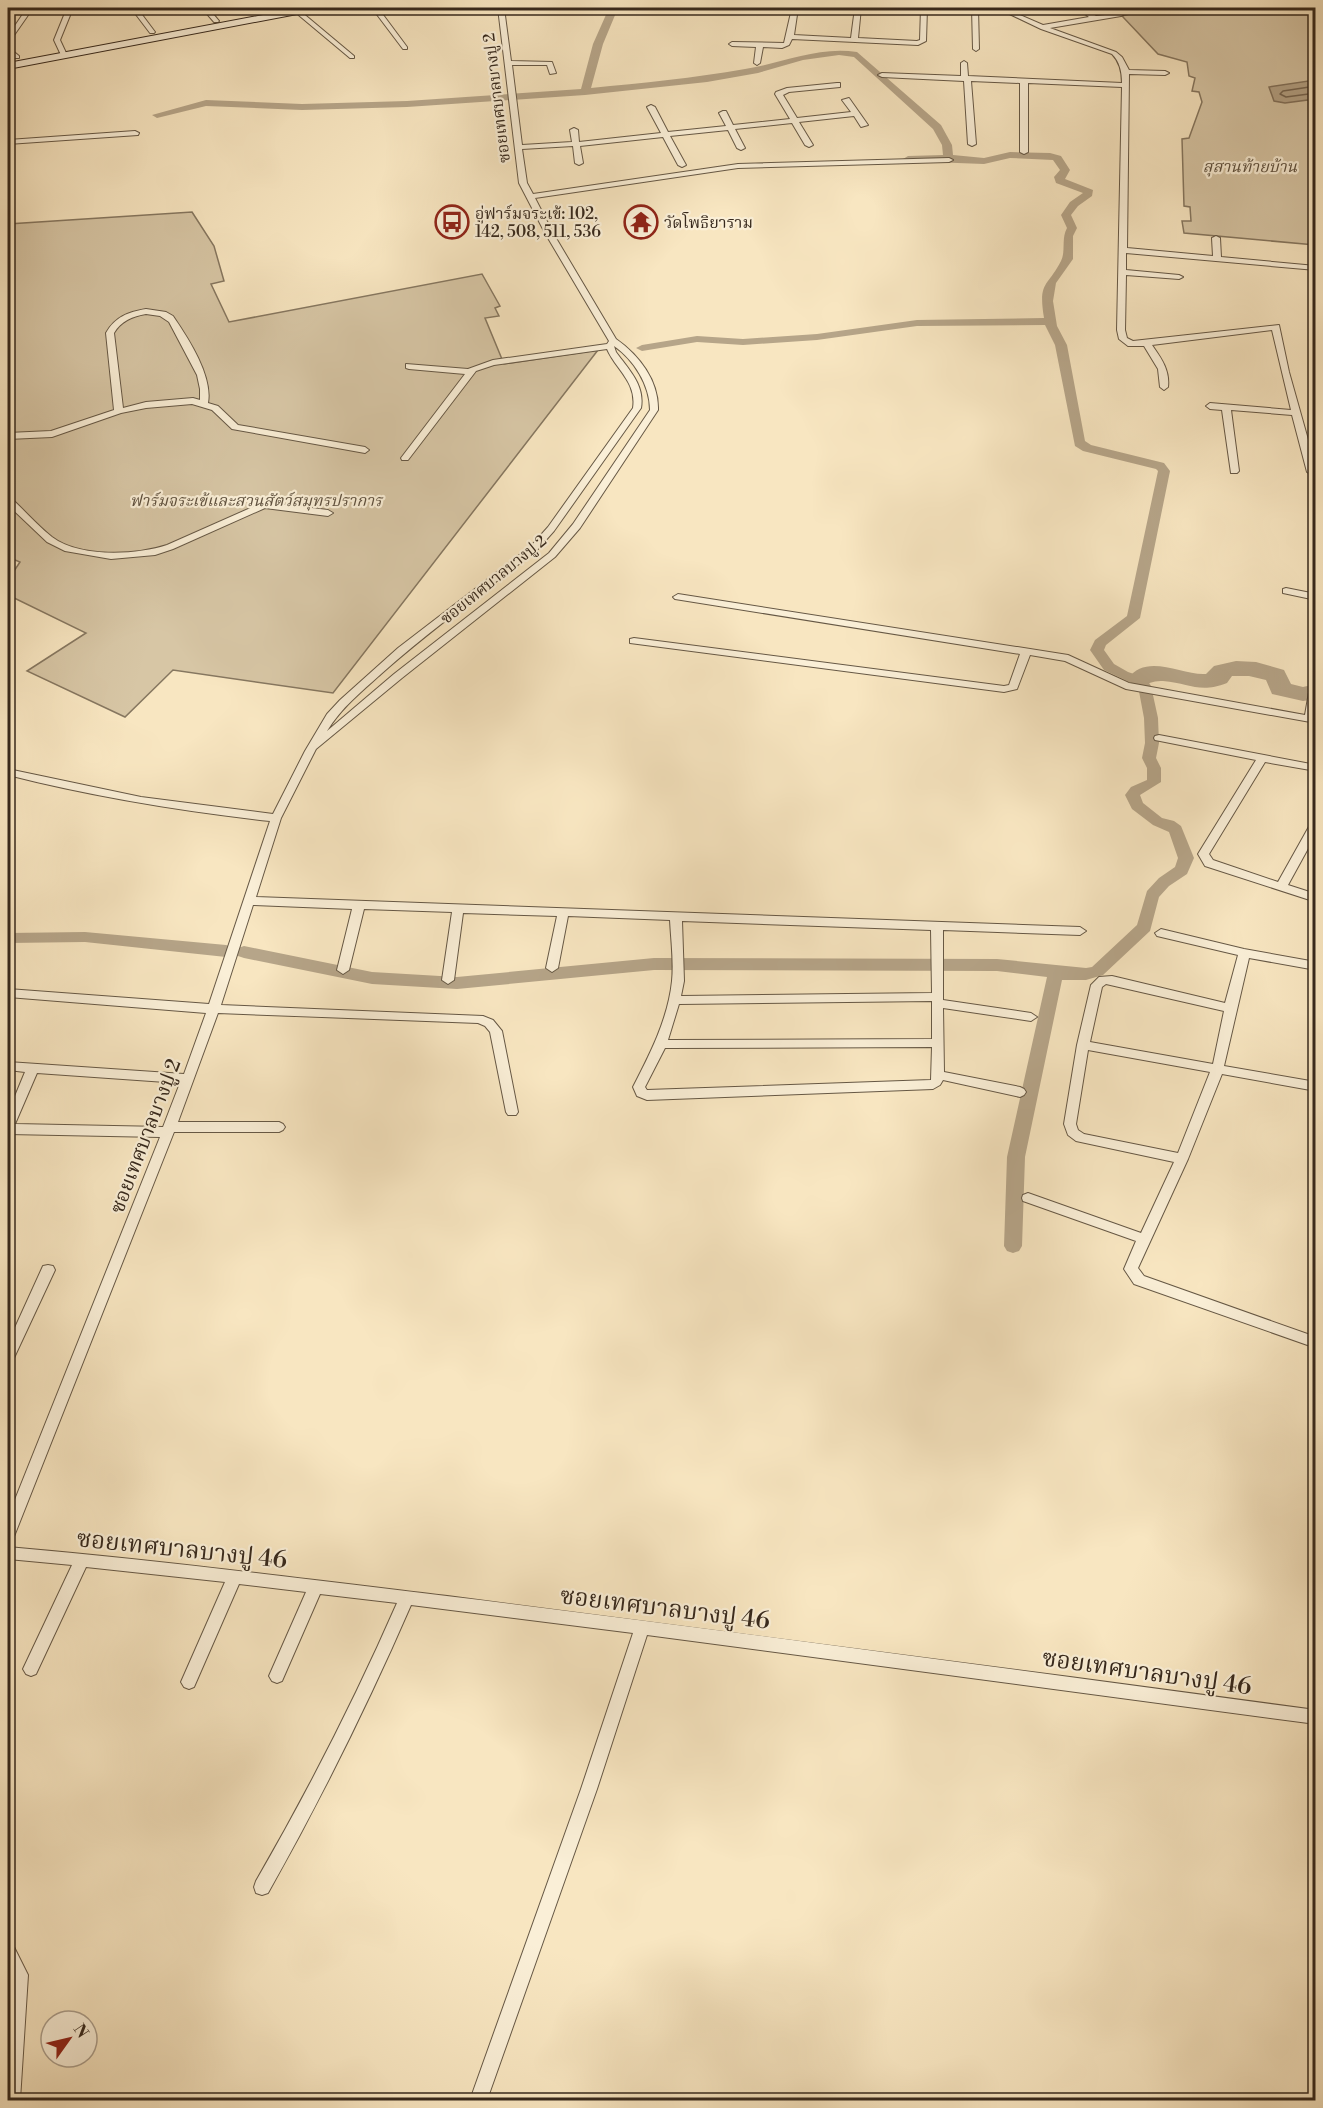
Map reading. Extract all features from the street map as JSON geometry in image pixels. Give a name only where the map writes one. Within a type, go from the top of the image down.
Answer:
[{"type":"street","points":[[8,40],[12,29],[30,8]]},
{"type":"street","points":[[62,52],[57,40],[70,8]]},
{"type":"street","points":[[134,8],[152,32]]},
{"type":"street","points":[[205,8],[216,21]]},
{"type":"street","points":[[8,66],[152,32],[285,8]]},
{"type":"street","points":[[8,49],[12,58],[62,52],[314,8]]},
{"type":"street","points":[[375,8],[405,48]]},
{"type":"street","name":"ซอยเทศบาลบางปู 2","points":[[8,1533],[169,1130],[213,1009],[276,818],[310,751],[331,716],[360,686],[402,650],[515,565],[551,529],[637,408],[640,400],[636,386],[612,352],[612,344],[523,183],[510,63],[501,8]]},
{"type":"street","points":[[732,44],[784,45],[790,37],[795,8]]},
{"type":"street","points":[[854,40],[858,8]]},
{"type":"street","points":[[790,37],[921,42],[923,40],[924,8]]},
{"type":"street","points":[[975,8],[976,49]]},
{"type":"street","points":[[1000,8],[1043,28],[1114,53],[1119,57],[1126,72],[1121,336],[1131,344],[1276,327],[1295,413],[1312,472]]},
{"type":"street","points":[[1080,8],[1095,19]]},
{"type":"street","points":[[297,11],[352,57]]},
{"type":"street","points":[[1043,28],[1121,14]]},
{"type":"street","points":[[757,63],[760,45]]},
{"type":"street","points":[[510,63],[550,63],[552,73]]},
{"type":"street","points":[[964,63],[972,144]]},
{"type":"street","points":[[1126,72],[1165,73]]},
{"type":"street","points":[[882,75],[1127,85]]},
{"type":"street","points":[[8,77],[8,86]]},
{"type":"street","points":[[1024,82],[1024,152]]},
{"type":"street","points":[[809,145],[779,94],[782,91],[837,85]]},
{"type":"street","points":[[846,100],[864,125]]},
{"type":"street","points":[[651,107],[682,165]]},
{"type":"street","points":[[723,113],[741,148]]},
{"type":"street","points":[[520,147],[577,144],[856,114]]},
{"type":"street","points":[[574,130],[579,163]]},
{"type":"street","points":[[8,142],[135,133]]},
{"type":"street","points":[[529,197],[738,166],[949,160]]},
{"type":"street","points":[[1216,238],[1217,259]]},
{"type":"street","points":[[1123,250],[1316,268]]},
{"type":"street","points":[[1122,272],[1179,277]]},
{"type":"street","points":[[119,411],[110,333],[112,325],[140,312],[155,312],[170,319],[202,377],[204,403]]},
{"type":"street","points":[[1146,343],[1164,369],[1166,376],[1164,387]]},
{"type":"street","points":[[409,366],[469,372],[493,363],[612,344]]},
{"type":"street","name":"ซอยเทศบาลบางปู 2","points":[[310,751],[398,676],[552,555],[577,526],[654,410],[655,397],[634,361],[621,346],[612,344]]},
{"type":"street","points":[[405,458],[469,372]]},
{"type":"street","points":[[8,436],[52,434],[119,411],[174,401],[204,403],[215,408],[236,427],[365,450]]},
{"type":"street","points":[[1210,406],[1295,413]]},
{"type":"street","points":[[1226,407],[1234,471]]},
{"type":"street","points":[[8,500],[50,540],[68,549],[111,556],[152,553],[264,505],[328,513]]},
{"type":"street","points":[[1286,591],[1316,597]]},
{"type":"street","points":[[678,597],[1075,660],[1126,686],[1312,720],[1315,680]]},
{"type":"street","points":[[634,641],[1004,689],[1013,687],[1026,652]]},
{"type":"street","points":[[1159,738],[1316,768]]},
{"type":"street","points":[[1262,758],[1203,854],[1209,863],[1316,898]]},
{"type":"street","points":[[8,772],[65,787],[229,813],[276,818]]},
{"type":"street","points":[[1281,887],[1316,823]]},
{"type":"street","points":[[249,901],[1080,931]]},
{"type":"street","points":[[343,970],[359,905]]},
{"type":"street","points":[[448,980],[458,908]]},
{"type":"street","points":[[552,968],[563,912]]},
{"type":"street","points":[[676,916],[678,981],[661,1044],[639,1087],[641,1093],[647,1095],[927,1085],[936,1082],[938,1075],[937,926]]},
{"type":"street","points":[[1161,933],[1244,953],[1316,966]]},
{"type":"street","points":[[1244,953],[1218,1068],[1182,1159],[1131,1269],[1139,1280],[1316,1342]]},
{"type":"street","points":[[1182,1159],[1080,1138],[1072,1132],[1070,1124],[1083,1045],[1097,984],[1103,980],[1112,980],[1230,1008]]},
{"type":"street","points":[[8,993],[213,1009],[479,1019],[489,1023],[496,1031],[512,1112]]},
{"type":"street","points":[[674,1000],[938,1000],[1032,1017]]},
{"type":"street","points":[[661,1044],[938,1043]]},
{"type":"street","points":[[1083,1045],[1316,1087]]},
{"type":"street","points":[[8,1066],[187,1079]]},
{"type":"street","points":[[33,1067],[8,1128],[169,1130],[279,1127]]},
{"type":"street","points":[[938,1075],[1020,1092]]},
{"type":"street","points":[[1028,1198],[1144,1239]]},
{"type":"street","points":[[8,1356],[48,1270]]},
{"type":"street","name":"ซอยเทศบาลบางปู 46","points":[[8,1553],[82,1559],[642,1626],[1316,1717]]},
{"type":"street","points":[[31,1669],[82,1559]]},
{"type":"street","points":[[189,1682],[235,1577]]},
{"type":"street","points":[[277,1676],[316,1586]]},
{"type":"street","points":[[262,1887],[305,1811],[365,1693],[407,1598]]},
{"type":"street","points":[[478,2100],[589,1789],[642,1626]]},
{"type":"street","points":[[8,1953],[20,1975],[12,2100]]},
{"type":"green space","name":"สุสานท้ายบ้าน","points":[[1151,8],[1315,8],[1315,245],[1184,233],[1182,221],[1191,221],[1190,207],[1184,206],[1182,139],[1189,138],[1202,102],[1199,92],[1192,91],[1195,78],[1189,76],[1187,62],[1158,54],[1122,16]]},
{"type":"green space","name":"ฟาร์มจระเข้และสวนสัตว์สมุทรปราการ","points":[[192,212],[214,246],[224,281],[211,284],[229,322],[482,274],[500,306],[495,308],[499,316],[485,318],[504,364],[598,350],[333,693],[173,670],[125,717],[27,671],[86,633],[8,595],[8,580],[20,562],[8,557],[8,224]]},
{"type":"water","points":[[1315,80],[1315,99],[1285,103],[1274,101],[1269,87]]},
{"type":"waterway","points":[[585,92],[598,44],[613,8]]},
{"type":"waterway","points":[[585,92],[707,79],[758,70],[802,57],[839,52],[857,55],[937,127],[947,145],[948,158]]},
{"type":"waterway","points":[[157,115],[206,103],[302,107],[407,104],[585,92]]},
{"type":"waterway","points":[[948,158],[984,161],[1010,155],[1050,156],[1057,158],[1065,170],[1064,174],[1059,177],[1060,181],[1088,190],[1088,194],[1074,204],[1066,215],[1072,228],[1068,236],[1068,259],[1050,283],[1047,301],[1050,321]]},
{"type":"waterway","points":[[908,159],[948,158]]},
{"type":"waterway","points":[[642,348],[697,339],[743,342],[817,337],[917,323],[1050,321]]},
{"type":"waterway","points":[[1050,321],[1061,345],[1079,443],[1087,448],[1160,466],[1164,471],[1133,618],[1100,643],[1097,650],[1109,667],[1141,681],[1145,686],[1150,706],[1152,743],[1149,758],[1154,768],[1154,782],[1136,790],[1132,795],[1137,806],[1158,822],[1169,824],[1176,829],[1186,858],[1182,870],[1164,882],[1152,895],[1144,927],[1097,971],[1086,974],[1063,973]]},
{"type":"waterway","points":[[1140,679],[1153,674],[1162,674],[1202,682],[1219,678],[1222,671],[1242,668],[1276,675],[1281,689],[1303,694],[1316,691]]},
{"type":"waterway","points":[[8,938],[85,937],[226,951]]},
{"type":"waterway","points":[[244,952],[372,978],[457,983],[654,964],[997,965],[1063,973]]},
{"type":"waterway","points":[[1013,1246],[1016,1157],[1055,977],[1063,973]]},
{"type":"place","name":"อู่ฟาร์มจระเข้: 102, 142, 508, 511, 536","points":[[452,222]]},
{"type":"place","name":"วัดโพธิยาราม","points":[[641,222]]}]
